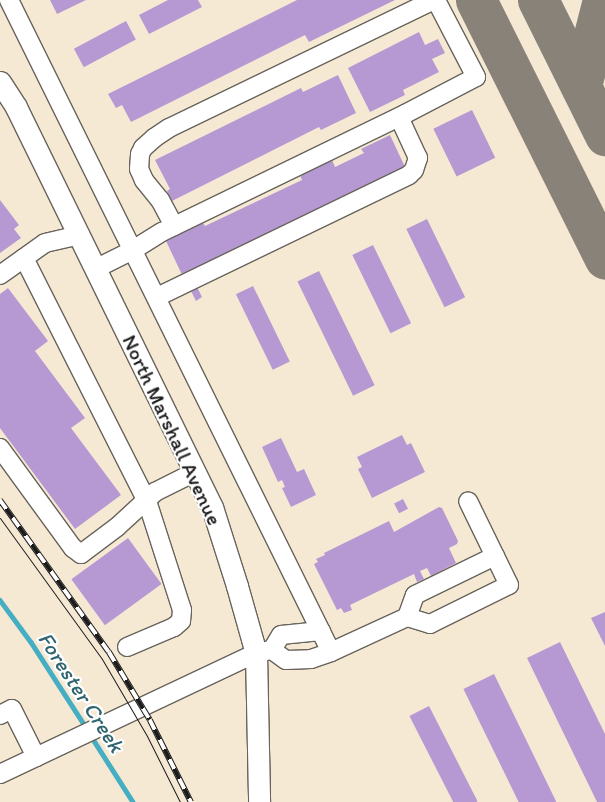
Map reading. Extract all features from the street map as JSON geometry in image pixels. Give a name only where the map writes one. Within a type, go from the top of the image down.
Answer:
[{"type":"main road","name":"North Marshall Avenue","points":[[0,82],[16,107],[212,507],[237,586],[264,652],[259,802]]},
{"type":"street","points":[[10,0],[331,652]]},
{"type":"street","points":[[95,269],[134,250],[174,226],[399,117],[476,77],[435,0],[169,128],[154,138],[143,148],[140,154],[140,169],[144,180],[160,200],[174,226]]},
{"type":"street","points":[[157,297],[409,175],[414,170],[418,158],[399,117]]},
{"type":"street","points":[[0,275],[45,243],[79,235]]},
{"type":"street","points":[[24,258],[147,501],[182,610],[181,621],[174,627],[127,647]]},
{"type":"street","points":[[0,448],[73,548],[81,554],[147,501],[155,492],[195,472]]},
{"type":"street","points":[[264,652],[286,660],[311,659],[331,652],[408,617],[430,624],[509,585],[468,501]]},
{"type":"street","points":[[408,617],[415,594],[495,556]]},
{"type":"street","points":[[0,774],[118,717],[264,652],[281,635],[321,631]]},
{"type":"street","points":[[0,715],[12,709],[36,757]]},
{"type":"building","points":[[50,0],[86,0],[57,14]]},
{"type":"building","points":[[168,0],[198,0],[202,7],[149,34],[139,15]]},
{"type":"building","points":[[297,0],[395,0],[309,42],[305,35],[131,122],[122,105],[116,108],[108,94]]},
{"type":"building","points":[[126,21],[136,40],[84,67],[74,49]]},
{"type":"building","points":[[419,32],[425,45],[438,39],[445,53],[432,59],[439,72],[403,90],[405,95],[370,112],[348,68]]},
{"type":"building","points":[[338,75],[356,113],[321,130],[319,127],[172,201],[167,191],[170,189],[155,160],[301,88],[303,92]]},
{"type":"building","points":[[472,110],[495,158],[457,176],[433,129]]},
{"type":"building","points":[[390,135],[405,167],[374,184],[373,182],[349,194],[351,198],[184,279],[166,241],[203,223],[205,226],[302,180],[300,175],[332,160],[335,167],[364,153],[361,149]]},
{"type":"building","points":[[0,200],[19,225],[14,229],[21,238],[0,253]]},
{"type":"building","points":[[427,219],[465,297],[444,307],[406,229]]},
{"type":"building","points":[[373,245],[411,323],[390,333],[352,255]]},
{"type":"building","points":[[319,271],[375,385],[353,396],[297,282]]},
{"type":"building","points":[[253,286],[290,361],[273,370],[236,294]]},
{"type":"building","points":[[197,287],[202,297],[196,301],[191,291]]},
{"type":"building","points":[[8,288],[48,341],[35,351],[85,418],[71,428],[121,495],[75,529],[0,428],[0,294]]},
{"type":"building","points":[[402,435],[407,445],[411,443],[425,472],[372,498],[358,469],[362,467],[357,457]]},
{"type":"building","points":[[281,438],[297,472],[304,469],[316,495],[291,507],[282,488],[285,487],[282,480],[278,482],[262,447]]},
{"type":"building","points":[[403,499],[408,509],[399,513],[394,504]]},
{"type":"building","points":[[439,507],[442,508],[458,541],[457,544],[449,548],[456,563],[431,576],[427,568],[420,571],[424,579],[417,582],[414,574],[350,605],[352,610],[344,613],[341,608],[337,610],[314,564],[318,562],[316,559],[325,555],[324,553],[389,521],[394,532]]},
{"type":"building","points":[[128,538],[162,584],[105,625],[71,579]]},
{"type":"building","points":[[605,612],[605,646],[591,618]]},
{"type":"building","points":[[560,642],[605,734],[605,802],[597,802],[527,658]]},
{"type":"building","points":[[494,674],[556,802],[519,802],[463,689]]},
{"type":"building","points":[[429,706],[478,801],[453,802],[409,716]]},
{"type":"waterway","name":"Forester Creek","points":[[0,600],[31,642],[87,729]]},
{"type":"waterway","name":"Forester Creek","points":[[91,736],[133,802]]},
{"type":"taxiway","points":[[476,0],[605,259]]},
{"type":"taxiway","points":[[538,0],[605,135]]},
{"type":"taxiway","points":[[581,86],[603,0]]},
{"type":"tram line","points":[[0,518],[102,659],[147,736],[180,802]]},
{"type":"railway","points":[[0,500],[109,652],[150,720],[191,802]]}]
